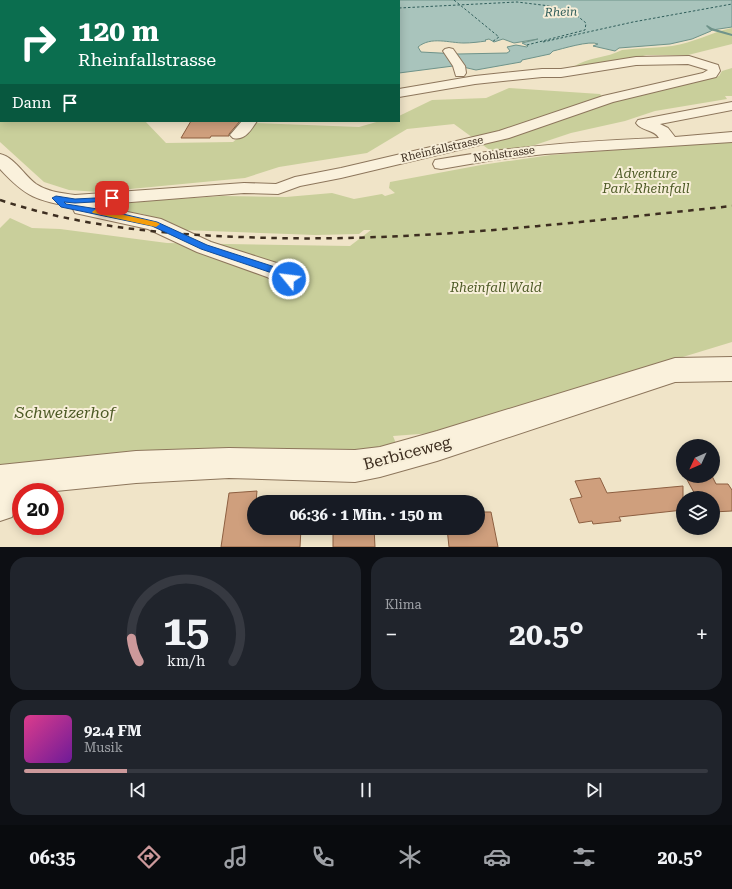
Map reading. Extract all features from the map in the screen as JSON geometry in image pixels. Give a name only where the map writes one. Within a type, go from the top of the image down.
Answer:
[{"type":"street","points":[[450,50],[463,74]]},
{"type":"street","points":[[404,92],[463,74],[542,74],[540,71],[545,68],[604,54]]},
{"type":"street","name":"Rheinfallstrasse","points":[[0,159],[23,181],[40,193],[56,198],[75,201],[203,190],[244,188],[278,189],[314,178],[504,135],[608,99],[712,74],[714,68],[695,61],[676,59],[624,63],[561,73],[542,74]]},
{"type":"street","points":[[670,142],[663,131],[643,123],[732,106]]},
{"type":"street","points":[[238,135],[249,122]]},
{"type":"street","name":"Nohlstrasse","points":[[278,189],[341,185],[460,160],[520,151],[732,137]]},
{"type":"street","points":[[56,198],[64,206],[154,224],[204,247],[275,271],[289,279]]},
{"type":"street","name":"Berbiceweg","points":[[4,488],[136,467],[229,463],[355,466],[380,462],[437,446],[675,370],[732,369]]},
{"type":"green space","points":[[732,28],[732,44],[688,55],[646,55],[637,58],[573,67],[585,61],[610,55],[622,50],[680,45]]},
{"type":"green space","points":[[732,68],[732,96],[725,96],[727,99],[655,111],[625,121],[571,133],[532,146],[491,151],[454,124],[407,129],[367,153],[279,167],[245,178],[99,192],[69,190],[44,182],[0,142],[0,122],[146,122],[166,143],[233,142],[255,123],[359,127],[376,122],[400,122],[400,116],[432,100],[486,98],[509,88],[600,94],[607,102],[661,88],[719,76],[722,71]]},
{"type":"green space","name":"Rheinfall Wald","points":[[732,141],[732,342],[433,433],[393,436],[399,451],[0,470],[0,228],[10,218],[32,228],[60,229],[167,243],[350,246],[371,230],[364,230],[359,234],[315,235],[182,230],[143,214],[86,207],[223,196],[286,197],[332,193],[354,199],[382,194],[385,196],[395,193],[389,188],[390,182],[481,165],[551,155]]},
{"type":"water","name":"Rhein","points":[[400,0],[732,0],[732,27],[712,30],[692,39],[670,44],[619,48],[615,51],[593,46],[598,44],[589,43],[553,51],[550,54],[522,60],[521,62],[476,70],[463,67],[461,65],[400,73]],"holes":[[[489,39],[494,42],[503,39],[514,43],[538,39],[522,43],[528,46],[527,47],[516,45],[507,47],[510,51],[507,53],[458,54],[421,52],[418,47],[434,41],[467,43],[486,41],[485,40]]]},
{"type":"building","points":[[190,122],[239,122],[229,136],[211,136],[210,138],[181,138]]},
{"type":"building","points":[[600,478],[607,493],[683,486],[683,491],[676,491],[676,511],[619,517],[621,521],[593,524],[592,521],[579,523],[570,499],[582,497],[575,481]]},
{"type":"building","points":[[689,483],[728,484],[732,490],[732,511],[720,512],[720,491],[693,491]]},
{"type":"building","points":[[257,491],[257,495],[247,495],[247,535],[301,535],[300,547],[221,547],[229,493]]},
{"type":"building","points":[[485,512],[491,512],[498,547],[449,547],[448,535],[485,535]]},
{"type":"building","points":[[333,535],[374,535],[375,547],[333,547]]},
{"type":"waterway","points":[[707,26],[711,29],[732,35]]},
{"type":"ferry route","points":[[454,0],[460,5]]},
{"type":"ferry route","points":[[460,5],[517,2],[550,6],[575,14],[586,23],[585,30],[527,45]]},
{"type":"ferry route","points":[[543,42],[633,22],[732,4]]},
{"type":"ferry route","points":[[400,8],[460,5]]},
{"type":"ferry route","points":[[460,5],[499,37],[492,42]]},
{"type":"railway","points":[[0,200],[59,216],[149,231],[210,236],[302,238],[364,238],[425,235],[548,225],[732,206]]},
{"type":"slow traffic","points":[[96,212],[156,224]]},
{"type":"route","points":[[112,198],[75,201],[56,198],[64,206],[154,224],[204,247],[275,271],[289,279]]},
{"type":"park label","name":"Adventure Park Rheinfall","points":[[646,180]]},
{"type":"park label","name":"Schweizerhof","points":[[65,412]]}]
